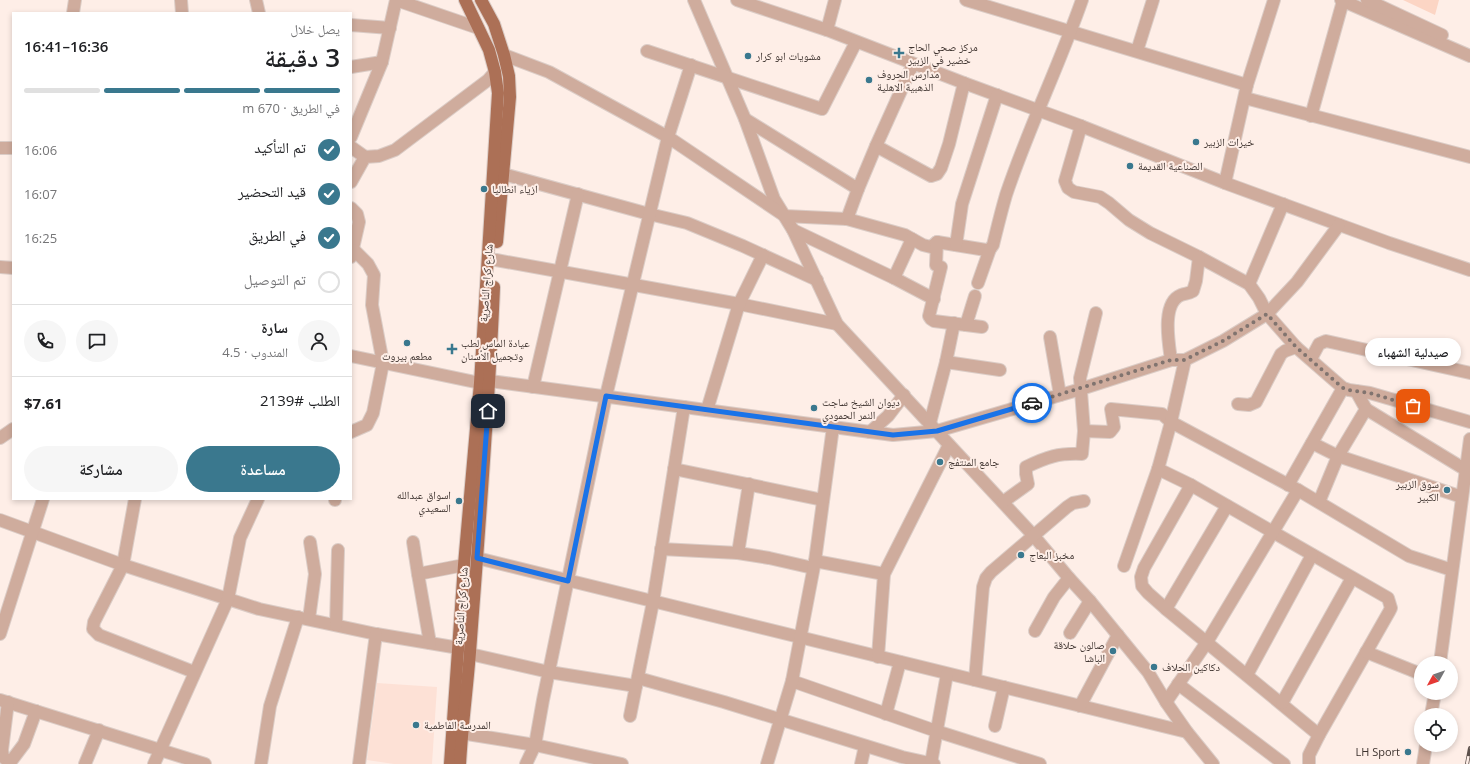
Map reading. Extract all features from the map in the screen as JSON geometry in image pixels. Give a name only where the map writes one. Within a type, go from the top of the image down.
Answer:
[{"type":"main road","name":"شارع كراج الناصرية","points":[[460,764],[461,734],[470,654],[477,558],[498,92],[495,72],[489,50],[465,0]]},
{"type":"main road","name":"شارع كراج الناصرية","points":[[450,764],[464,565],[485,382],[510,97],[509,76],[504,55],[494,24],[481,0]]},
{"type":"street","points":[[73,12],[75,0]]},
{"type":"street","points":[[181,0],[182,12]]},
{"type":"street","points":[[256,0],[259,12]]},
{"type":"street","points":[[352,135],[382,62],[396,0],[478,28]]},
{"type":"street","points":[[694,0],[746,119],[774,199],[793,230],[837,324],[1034,535],[1148,672],[1166,702],[1187,732],[1213,764]]},
{"type":"street","points":[[737,0],[827,30],[913,64],[1082,126],[1225,183],[1339,225],[1470,270]]},
{"type":"street","points":[[827,30],[835,0]]},
{"type":"street","points":[[966,0],[992,4],[1071,31],[1248,85]]},
{"type":"street","points":[[978,284],[990,249],[993,245],[1006,196],[1038,110],[1071,31],[1082,0]]},
{"type":"street","points":[[1137,51],[1153,0]]},
{"type":"street","points":[[1225,183],[1248,85],[1274,0]]},
{"type":"street","points":[[1311,116],[1342,0],[1470,56]]},
{"type":"street","points":[[1367,0],[1470,49]]},
{"type":"street","points":[[352,25],[390,28]]},
{"type":"street","points":[[646,51],[822,109],[856,42]]},
{"type":"street","points":[[504,55],[549,72],[668,137],[785,216],[847,219],[905,235],[923,245],[931,247],[937,242],[986,250],[990,249]]},
{"type":"street","points":[[352,67],[382,62]]},
{"type":"street","points":[[847,219],[876,146],[913,64]]},
{"type":"street","points":[[526,764],[535,745],[606,396],[632,285],[668,137],[691,65]]},
{"type":"street","points":[[352,148],[365,156],[379,156],[395,150],[488,80],[495,72]]},
{"type":"street","points":[[876,146],[931,176],[937,174],[941,168],[964,83]]},
{"type":"street","points":[[956,245],[962,204],[997,95]]},
{"type":"street","points":[[1245,98],[1470,157]]},
{"type":"street","points":[[746,119],[858,189]]},
{"type":"street","points":[[1082,126],[1065,181],[1068,188],[1074,192],[1100,197],[1129,220],[1150,233],[1249,284],[1260,298],[1267,314],[1296,347],[1343,388],[1356,392],[1370,393],[1470,422]]},
{"type":"street","points":[[0,148],[12,148]]},
{"type":"street","points":[[352,180],[365,156]]},
{"type":"street","points":[[503,174],[687,223],[763,255],[817,280]]},
{"type":"street","points":[[533,387],[578,194]]},
{"type":"street","points":[[1249,284],[1283,204]]},
{"type":"street","points":[[352,209],[357,214],[359,222],[352,254],[368,264],[374,275],[372,305],[383,363],[373,413],[367,425],[352,432]]},
{"type":"street","points":[[352,356],[485,382],[606,396],[893,435],[933,427],[1060,395],[1171,360],[1184,360],[1223,341],[1267,314],[1297,282],[1339,225]]},
{"type":"street","points":[[793,230],[934,298]]},
{"type":"street","points":[[894,278],[912,239]]},
{"type":"street","points":[[937,242],[936,265],[941,267],[929,316],[934,322],[982,326]]},
{"type":"street","points":[[707,410],[739,304],[763,255]]},
{"type":"street","points":[[1171,360],[1168,332],[1170,308],[1173,302],[1181,295],[1193,291],[1196,281],[1199,257]]},
{"type":"street","points":[[496,260],[739,304],[837,324]]},
{"type":"street","points":[[0,267],[12,268]]},
{"type":"street","points":[[933,427],[946,362],[960,324],[975,296]]},
{"type":"street","points":[[1002,502],[1028,484],[1026,467],[1052,456],[1065,453],[1082,454],[1084,431],[1080,378],[1096,313]]},
{"type":"street","points":[[1050,337],[1060,395]]},
{"type":"street","points":[[1311,359],[1319,344],[1326,341],[1470,373]]},
{"type":"street","points":[[1238,404],[1249,405],[1256,402],[1281,354],[1296,347]]},
{"type":"street","points":[[1124,566],[1158,469],[1184,360]]},
{"type":"street","points":[[946,362],[1000,370]]},
{"type":"street","points":[[1166,702],[1207,642],[1272,533],[1312,443],[1343,388]]},
{"type":"street","points":[[1356,392],[1366,409],[1466,470]]},
{"type":"street","points":[[870,432],[888,416],[904,395]]},
{"type":"street","points":[[630,716],[653,602],[684,407]]},
{"type":"street","points":[[1084,431],[1110,432],[1114,427],[1111,409],[1162,414],[1170,422],[1319,502],[1391,547],[1409,556],[1452,570]]},
{"type":"street","points":[[1319,502],[1338,456],[1366,409]]},
{"type":"street","points":[[767,764],[792,682],[814,564],[833,427]]},
{"type":"street","points":[[0,438],[12,430]]},
{"type":"street","points":[[1441,656],[1470,439]]},
{"type":"street","points":[[1312,443],[1338,456],[1462,497]]},
{"type":"street","points":[[878,657],[884,574],[949,445]]},
{"type":"street","points":[[674,469],[823,500]]},
{"type":"street","points":[[1158,469],[1191,485],[1272,533],[1388,598],[1391,608],[1319,735],[1309,755],[1309,764]]},
{"type":"street","points":[[738,553],[749,484]]},
{"type":"street","points":[[1191,485],[1144,568],[1141,577],[1142,586],[1166,609],[1319,735]]},
{"type":"street","points":[[0,634],[43,500]]},
{"type":"street","points":[[135,500],[123,565],[94,622],[93,629],[98,635],[194,672]]},
{"type":"street","points":[[154,764],[228,599],[240,538],[258,500]]},
{"type":"street","points":[[975,680],[983,587],[986,578],[991,572],[1073,502],[1084,500]]},
{"type":"street","points":[[1166,609],[1227,506]]},
{"type":"street","points":[[0,520],[123,565],[259,609],[376,634],[459,648]]},
{"type":"street","points":[[261,764],[270,706],[304,618],[315,574],[310,542]]},
{"type":"street","points":[[413,542],[430,642]]},
{"type":"street","points":[[661,549],[738,553],[884,574]]},
{"type":"street","points":[[336,625],[338,550]]},
{"type":"street","points":[[1247,675],[1312,555]]},
{"type":"street","points":[[477,558],[1187,732]]},
{"type":"street","points":[[418,574],[464,565]]},
{"type":"street","points":[[1035,631],[1054,597],[1069,578]]},
{"type":"street","points":[[1282,703],[1352,578]]},
{"type":"street","points":[[1070,633],[1090,601]]},
{"type":"street","points":[[359,764],[376,634]]},
{"type":"street","points":[[1080,706],[1118,635]]},
{"type":"street","points":[[1366,652],[1414,671]]},
{"type":"street","points":[[470,654],[549,672],[637,682],[724,702],[866,746],[903,760],[932,764],[936,731],[948,674]]},
{"type":"street","points":[[886,714],[900,662]]},
{"type":"street","points":[[792,682],[936,731],[1040,764]]},
{"type":"street","points":[[1178,684],[1284,764]]},
{"type":"street","points":[[995,726],[1004,687]]},
{"type":"street","points":[[36,711],[24,744],[9,764],[3,757],[2,750],[4,701],[99,730],[205,764]]},
{"type":"street","points":[[86,764],[99,730]]},
{"type":"street","points":[[461,734],[535,745],[622,764]]},
{"type":"street","points":[[861,764],[866,746]]},
{"type":"street","points":[[1423,764],[1425,752]]},
{"type":"shaded area","points":[[1403,0],[1439,0],[1435,15]]},
{"type":"shaded area","points":[[377,683],[437,687],[432,764],[394,764],[367,760]]},
{"type":"railway","points":[[1467,764],[1470,748]]},
{"type":"way so far","points":[[1032,403],[1171,360],[1184,360],[1223,341],[1267,314],[1296,347],[1343,388],[1356,392],[1370,393],[1413,406]]},
{"type":"place","name":"مركز صحي الحاج خضير في الزبير","points":[[899,53]]},
{"type":"place","name":"مشويات ابو كرار","points":[[748,56]]},
{"type":"place","name":"مدارس الحروف الذهبية الاهلية","points":[[869,80]]},
{"type":"place","name":"خيرات الزبير","points":[[1196,142]]},
{"type":"place","name":"الصناعية القديمة","points":[[1130,166]]},
{"type":"place","name":"ازياء انطاليا","points":[[484,189]]},
{"type":"place","name":"مطعم بيروت","points":[[407,343]]},
{"type":"place","name":"عيادة الماس لطب وتجميل الأسنان","points":[[452,349]]},
{"type":"place","name":"صيدلية الشهباء","points":[[1413,406]]},
{"type":"place","name":"ديوان الشيخ ساجت النمر الحمودي","points":[[814,408]]},
{"type":"place","name":"جامع المنتفج","points":[[940,462]]},
{"type":"place","name":"سوق الزبير الكبير","points":[[1447,490]]},
{"type":"place","name":"اسواق عبدالله السعيدي","points":[[459,501]]},
{"type":"place","name":"مخبز البعاج","points":[[1021,555]]},
{"type":"place","name":"صالون حلاقة الباشا","points":[[1113,651]]},
{"type":"place","name":"دكاكين الحلاف","points":[[1154,667]]},
{"type":"place","name":"المدرسة الفاطمية","points":[[416,725]]},
{"type":"place","name":"LH Sport","points":[[1408,752]]},
{"type":"route","points":[[488,411],[477,558],[568,581],[606,396],[893,435],[937,431],[1032,403]]}]
